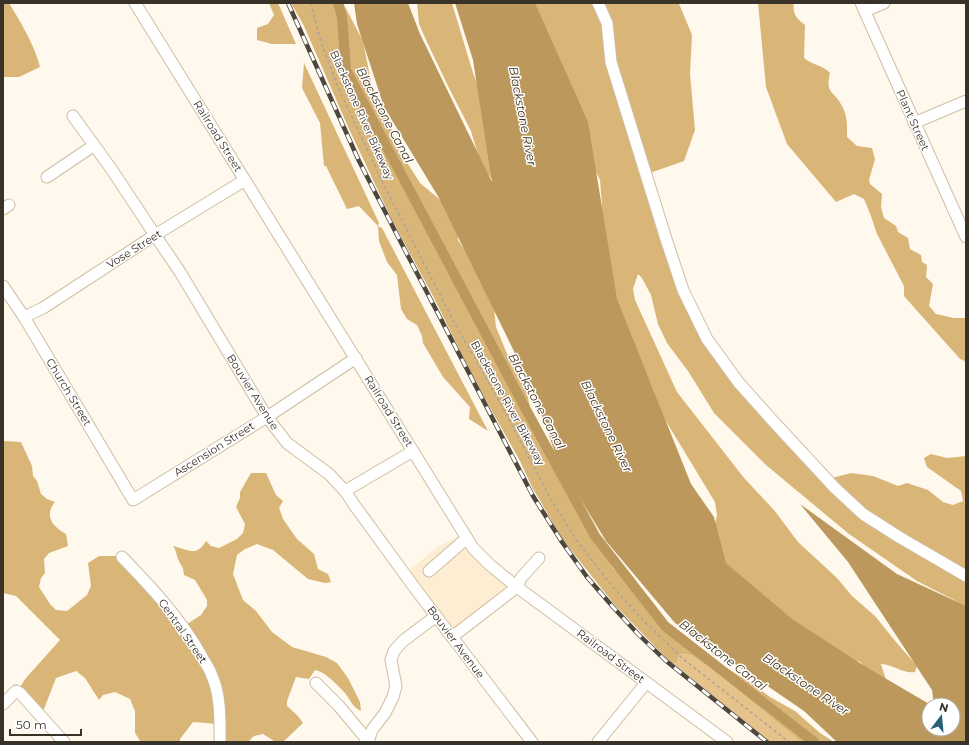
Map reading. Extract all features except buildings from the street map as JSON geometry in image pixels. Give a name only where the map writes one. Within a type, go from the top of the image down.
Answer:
[{"type":"street","name":"Railroad Street","points":[[135,3],[473,548],[490,565],[517,587],[727,742]]},
{"type":"street","points":[[598,3],[607,23],[610,62],[666,239],[683,290],[707,339],[739,383],[835,488],[863,514],[966,576]]},
{"type":"street","points":[[863,7],[884,3]]},
{"type":"street","name":"Plant Street","points":[[863,7],[965,234]]},
{"type":"street","points":[[914,123],[966,101]]},
{"type":"street","name":"Bouvier Avenue","points":[[73,116],[93,146],[112,170],[184,279],[267,417],[287,443],[329,474],[345,491],[354,506],[532,742]]},
{"type":"street","points":[[47,176],[93,146]]},
{"type":"street","name":"Vose Street","points":[[24,317],[43,308],[155,235],[245,180]]},
{"type":"street","name":"Church Street","points":[[3,286],[24,317],[133,500]]},
{"type":"street","name":"Ascension Street","points":[[133,500],[267,417],[356,358]]},
{"type":"street","points":[[345,491],[413,451]]},
{"type":"street","points":[[429,571],[467,538]]},
{"type":"street","name":"Central Street","points":[[122,557],[173,614],[197,648],[212,676],[219,709],[220,742]]},
{"type":"street","points":[[452,637],[517,587],[521,578],[539,558]]},
{"type":"street","points":[[316,683],[368,741],[372,730],[385,713],[396,686],[391,660],[394,651],[403,641],[436,616]]},
{"type":"street","points":[[598,742],[646,683]]},
{"type":"street","points":[[3,704],[16,692],[20,693],[64,742]]},
{"type":"path","name":"Blackstone River Bikeway","points":[[311,3],[321,42],[337,85],[384,185],[455,324],[501,404],[549,496],[577,541],[612,586],[644,621],[682,658],[789,742]]},
{"type":"shaded area","points":[[3,3],[9,3],[18,18],[31,42],[40,67],[19,77],[3,77]]},
{"type":"shaded area","points":[[269,3],[278,3],[296,44],[272,44],[257,40],[257,28],[268,24],[274,15]]},
{"type":"shaded area","points":[[291,3],[343,3],[363,41],[372,87],[389,122],[399,150],[420,183],[456,213],[459,222],[458,240],[479,272],[493,299],[496,327],[507,354],[524,381],[535,428],[552,467],[575,506],[599,538],[613,568],[627,581],[650,614],[694,648],[751,683],[770,697],[795,711],[820,733],[834,742],[801,742],[713,670],[691,655],[680,654],[677,662],[674,664],[665,657],[614,604],[563,540],[532,487],[520,461],[474,379],[433,296],[392,220],[349,129],[304,26]]},
{"type":"shaded area","points":[[417,3],[452,3],[473,73],[488,111],[496,182],[481,165],[471,131],[419,24]]},
{"type":"shaded area","points":[[535,3],[678,3],[680,6],[692,35],[690,74],[695,130],[684,161],[647,174],[646,176],[706,336],[828,479],[851,473],[873,476],[898,486],[907,483],[928,490],[943,502],[953,505],[963,501],[961,491],[927,467],[924,458],[931,454],[947,458],[966,456],[966,502],[964,502],[966,504],[966,608],[954,600],[917,581],[849,534],[766,465],[714,413],[688,371],[667,343],[658,324],[651,295],[642,278],[638,274],[633,289],[635,300],[677,392],[744,478],[774,510],[798,542],[837,578],[852,596],[875,616],[917,666],[915,672],[907,672],[881,664],[886,680],[866,669],[860,662],[821,650],[709,554],[717,515],[715,502],[664,418],[651,384],[623,329],[594,237],[602,206],[600,180],[586,151]]},
{"type":"shaded area","points":[[758,3],[794,3],[796,16],[805,25],[804,58],[824,68],[830,73],[829,89],[844,110],[847,122],[847,137],[857,146],[872,148],[875,159],[869,180],[870,184],[882,194],[881,207],[884,218],[896,226],[898,232],[908,238],[910,249],[921,255],[922,262],[927,265],[926,277],[933,284],[929,306],[936,314],[954,318],[966,318],[966,363],[960,359],[904,296],[904,286],[877,234],[864,199],[854,194],[836,202],[787,144],[766,87]]},
{"type":"shaded area","points":[[304,63],[379,223],[378,226],[359,206],[347,209],[326,166],[324,166],[320,123],[302,88]]},
{"type":"shaded area","points":[[378,226],[382,228],[488,431],[469,419],[470,407],[443,377],[423,343],[422,336],[417,325],[407,319],[401,309],[397,275],[387,262],[379,241]]},
{"type":"shaded area","points":[[3,441],[21,442],[32,466],[33,476],[37,481],[41,494],[47,499],[55,502],[50,512],[51,520],[57,528],[66,534],[68,546],[49,553],[44,559],[45,573],[41,578],[39,587],[50,604],[56,610],[67,611],[87,595],[91,586],[88,563],[99,556],[116,556],[137,576],[181,628],[201,615],[207,606],[207,600],[195,580],[184,575],[173,546],[196,551],[203,546],[206,541],[211,546],[219,548],[237,539],[243,533],[245,524],[236,507],[240,498],[240,492],[251,473],[266,473],[276,495],[283,501],[279,508],[283,519],[297,539],[314,554],[318,569],[328,574],[331,582],[325,583],[308,579],[273,550],[257,544],[245,549],[237,555],[233,574],[243,600],[256,611],[272,632],[292,647],[326,657],[337,663],[348,678],[360,702],[361,711],[354,706],[345,693],[331,679],[323,673],[315,670],[309,679],[296,677],[287,701],[287,706],[303,723],[284,741],[274,741],[263,734],[254,736],[248,742],[219,742],[218,724],[193,722],[180,739],[180,742],[141,742],[135,733],[135,711],[130,699],[115,692],[103,695],[99,700],[85,678],[76,671],[56,678],[44,709],[34,713],[16,693],[26,678],[60,640],[16,596],[3,593]]},
{"type":"shaded area","points":[[461,535],[513,586],[456,635],[403,575],[438,547]]},
{"type":"shaded area","points":[[680,654],[691,655],[713,670],[801,742],[770,742],[674,664],[677,662]]},
{"type":"water","name":"Blackstone River","points":[[354,3],[408,3],[420,34],[492,182],[473,60],[455,3],[535,3],[588,122],[617,299],[691,484],[714,517],[726,563],[792,619],[866,667],[921,699],[921,737],[961,737],[961,697],[933,697],[932,690],[848,562],[800,504],[897,574],[966,606],[966,742],[837,742],[804,711],[675,623],[606,541],[559,464],[532,388],[439,198],[384,107],[357,24]]},
{"type":"waterway","name":"Blackstone Canal","points":[[338,3],[342,17],[346,70],[523,404],[595,536],[665,626],[814,742]]},
{"type":"railway","points":[[288,3],[359,161],[533,496],[562,542],[587,577],[638,634],[665,660],[767,742]]}]
